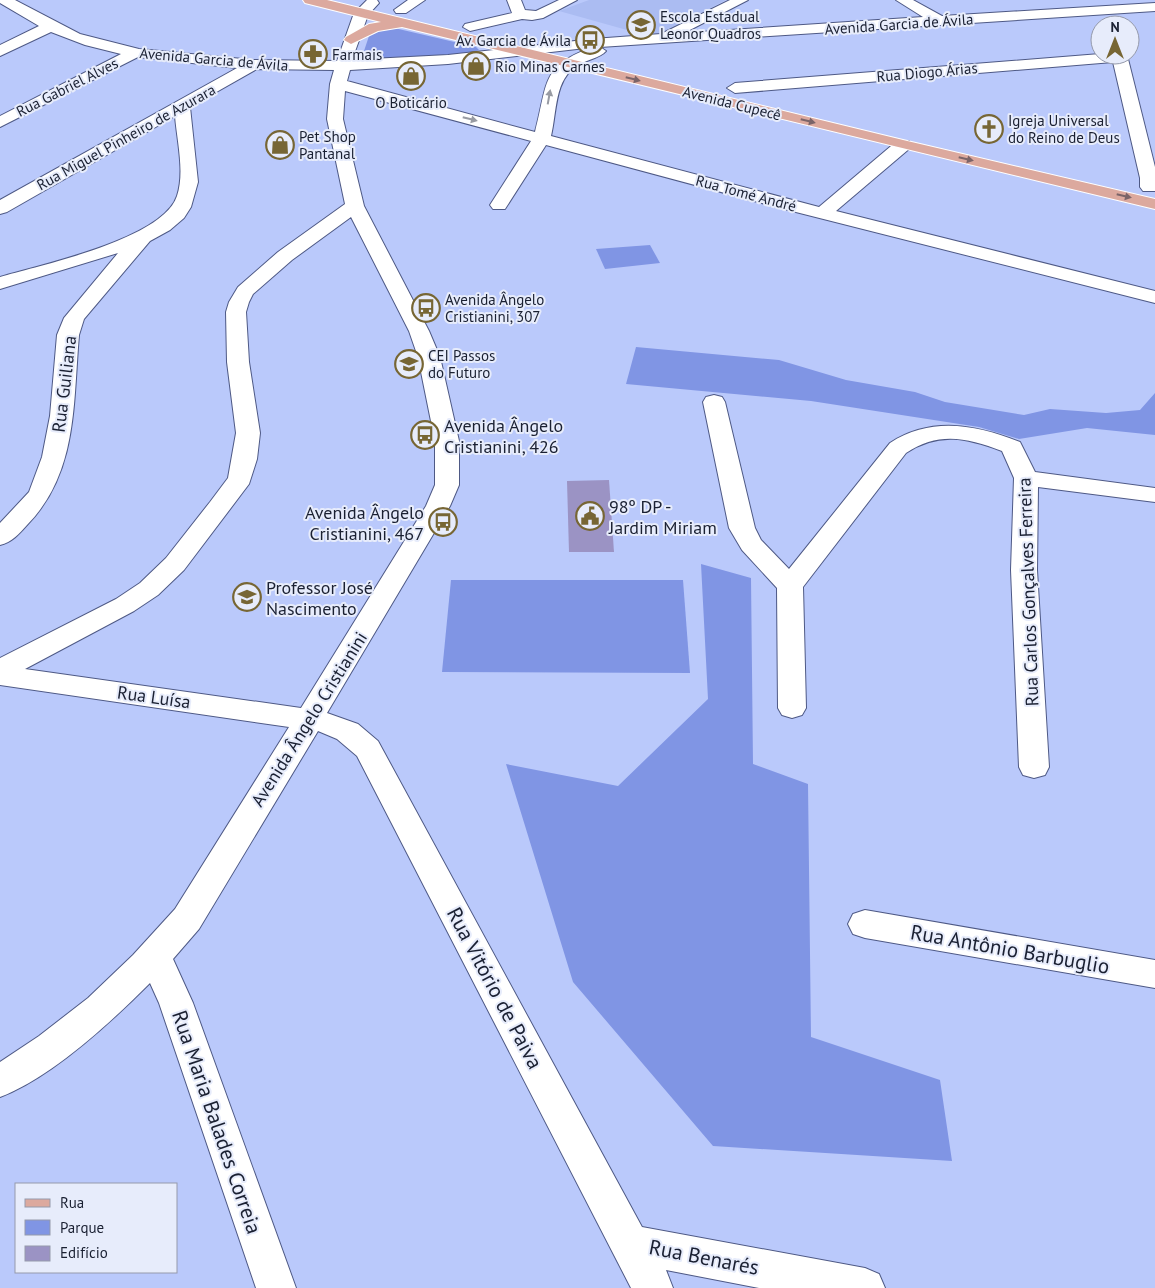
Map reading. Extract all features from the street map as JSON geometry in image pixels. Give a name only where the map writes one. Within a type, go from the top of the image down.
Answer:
[{"type":"main road","name":"Avenida Cupecê","points":[[310,0],[364,6],[486,44],[1155,204]]},
{"type":"main road","name":"Avenida Cupecê","points":[[402,17],[535,37],[560,48],[837,112]]},
{"type":"main road","points":[[351,40],[374,27],[402,17]]},
{"type":"main road","points":[[469,57],[487,51],[486,44]]},
{"type":"main road","points":[[940,137],[1152,188]]},
{"type":"street","name":"Avenida Garcia de Ávila","points":[[5,0],[76,38],[135,52],[253,65],[344,65],[469,57],[524,53],[593,43],[651,41],[1155,7]]},
{"type":"street","points":[[402,17],[418,0]]},
{"type":"street","points":[[470,27],[527,9],[565,0]]},
{"type":"street","points":[[527,9],[570,0]]},
{"type":"street","points":[[651,41],[741,0]]},
{"type":"street","points":[[903,0],[940,21]]},
{"type":"street","name":"Avenida Ângelo Cristianini","points":[[0,1081],[33,1061],[96,1012],[155,957],[187,919],[438,506],[447,485],[447,441],[429,357],[419,331],[355,206],[335,119],[338,84],[351,40],[364,6]]},
{"type":"street","points":[[527,9],[535,37]]},
{"type":"street","points":[[1104,11],[1105,15]]},
{"type":"street","points":[[0,50],[51,26]]},
{"type":"street","name":"Avenida Garcia de Ávila","points":[[568,63],[589,54],[651,41]]},
{"type":"street","name":"Rua Gabriel Alves","points":[[0,122],[135,52]]},
{"type":"street","name":"Rua Diogo Árias","points":[[735,88],[1090,58]]},
{"type":"street","points":[[499,205],[542,137],[551,86],[556,75],[568,63]]},
{"type":"street","name":"Rua Miguel Pinheiro de Azurara","points":[[0,208],[253,65]]},
{"type":"street","points":[[1121,65],[1152,188]]},
{"type":"street","name":"Rua Tomé André","points":[[338,84],[823,213],[1155,297]]},
{"type":"street","points":[[0,283],[142,238],[177,213],[188,192],[189,182],[182,105]]},
{"type":"street","points":[[823,213],[903,145]]},
{"type":"street","points":[[0,670],[125,605],[149,589],[175,564],[219,508],[240,479],[248,434],[238,354],[236,312],[239,302],[251,285],[285,256],[355,206]]},
{"type":"street","name":"Rua Guiliana","points":[[0,537],[18,520],[40,493],[53,465],[68,335],[74,318],[142,238]]},
{"type":"street","points":[[714,402],[742,528],[751,544],[790,586],[792,708]]},
{"type":"street","name":"Rua Carlos Gonçalves Ferreira","points":[[790,586],[898,448],[910,438],[945,431],[991,438],[1012,447],[1026,478],[1024,570],[1034,766]]},
{"type":"street","points":[[1026,478],[1155,495]]},
{"type":"street","name":"Rua Luísa","points":[[0,675],[308,719]]},
{"type":"street","name":"Rua Vitório de Paiva","points":[[308,719],[335,724],[354,734],[368,749],[653,1288]]},
{"type":"street","name":"Rua Antônio Barbuglio","points":[[865,924],[1155,974]]},
{"type":"street","name":"Rua Maria Balades Correia","points":[[155,957],[176,1003],[276,1288]]},
{"type":"street","name":"Rua Benarés","points":[[631,1244],[866,1288]]},
{"type":"shaded area","name":"Escola Estadual Leonor Quadros","points":[[589,0],[726,0],[652,37],[559,11]]},
{"type":"green space","points":[[390,27],[476,47],[479,50],[470,53],[361,60],[370,33]]},
{"type":"green space","points":[[650,245],[660,263],[605,269],[596,249]]},
{"type":"green space","points":[[636,347],[779,360],[846,380],[915,392],[945,402],[1024,415],[1050,409],[1106,413],[1140,410],[1155,393],[1155,435],[1087,428],[1019,439],[979,427],[811,401],[626,384]]},
{"type":"green space","points":[[701,564],[751,578],[753,764],[808,784],[811,1037],[940,1080],[952,1161],[713,1146],[573,982],[506,764],[618,786],[708,699]]},
{"type":"green space","points":[[451,580],[683,580],[690,673],[442,672]]},
{"type":"building","name":"98º DP - Jardim Miriam","points":[[609,480],[614,552],[569,552],[567,481]]},
{"type":"place","name":"Escola Estadual Leonor Quadros","points":[[641,25]]},
{"type":"place","name":"Av. Garcia de Ávila","points":[[590,40]]},
{"type":"place","name":"Farmais","points":[[313,54]]},
{"type":"place","name":"Rio Minas Carnes","points":[[476,66]]},
{"type":"place","name":"O Boticário","points":[[411,76]]},
{"type":"place","name":"Igreja Universal do Reino de Deus","points":[[989,129]]},
{"type":"place","name":"Pet Shop Pantanal","points":[[280,145]]},
{"type":"place","name":"Avenida Ângelo Cristianini, 307","points":[[426,308]]},
{"type":"place","name":"CEI Passos do Futuro","points":[[409,364]]},
{"type":"place","name":"Avenida Ângelo Cristianini, 426","points":[[425,435]]},
{"type":"place","name":"98º DP - Jardim Miriam","points":[[590,516]]},
{"type":"place","name":"Avenida Ângelo Cristianini, 467","points":[[443,522]]},
{"type":"place","name":"Professor José Nascimento","points":[[247,597]]}]
